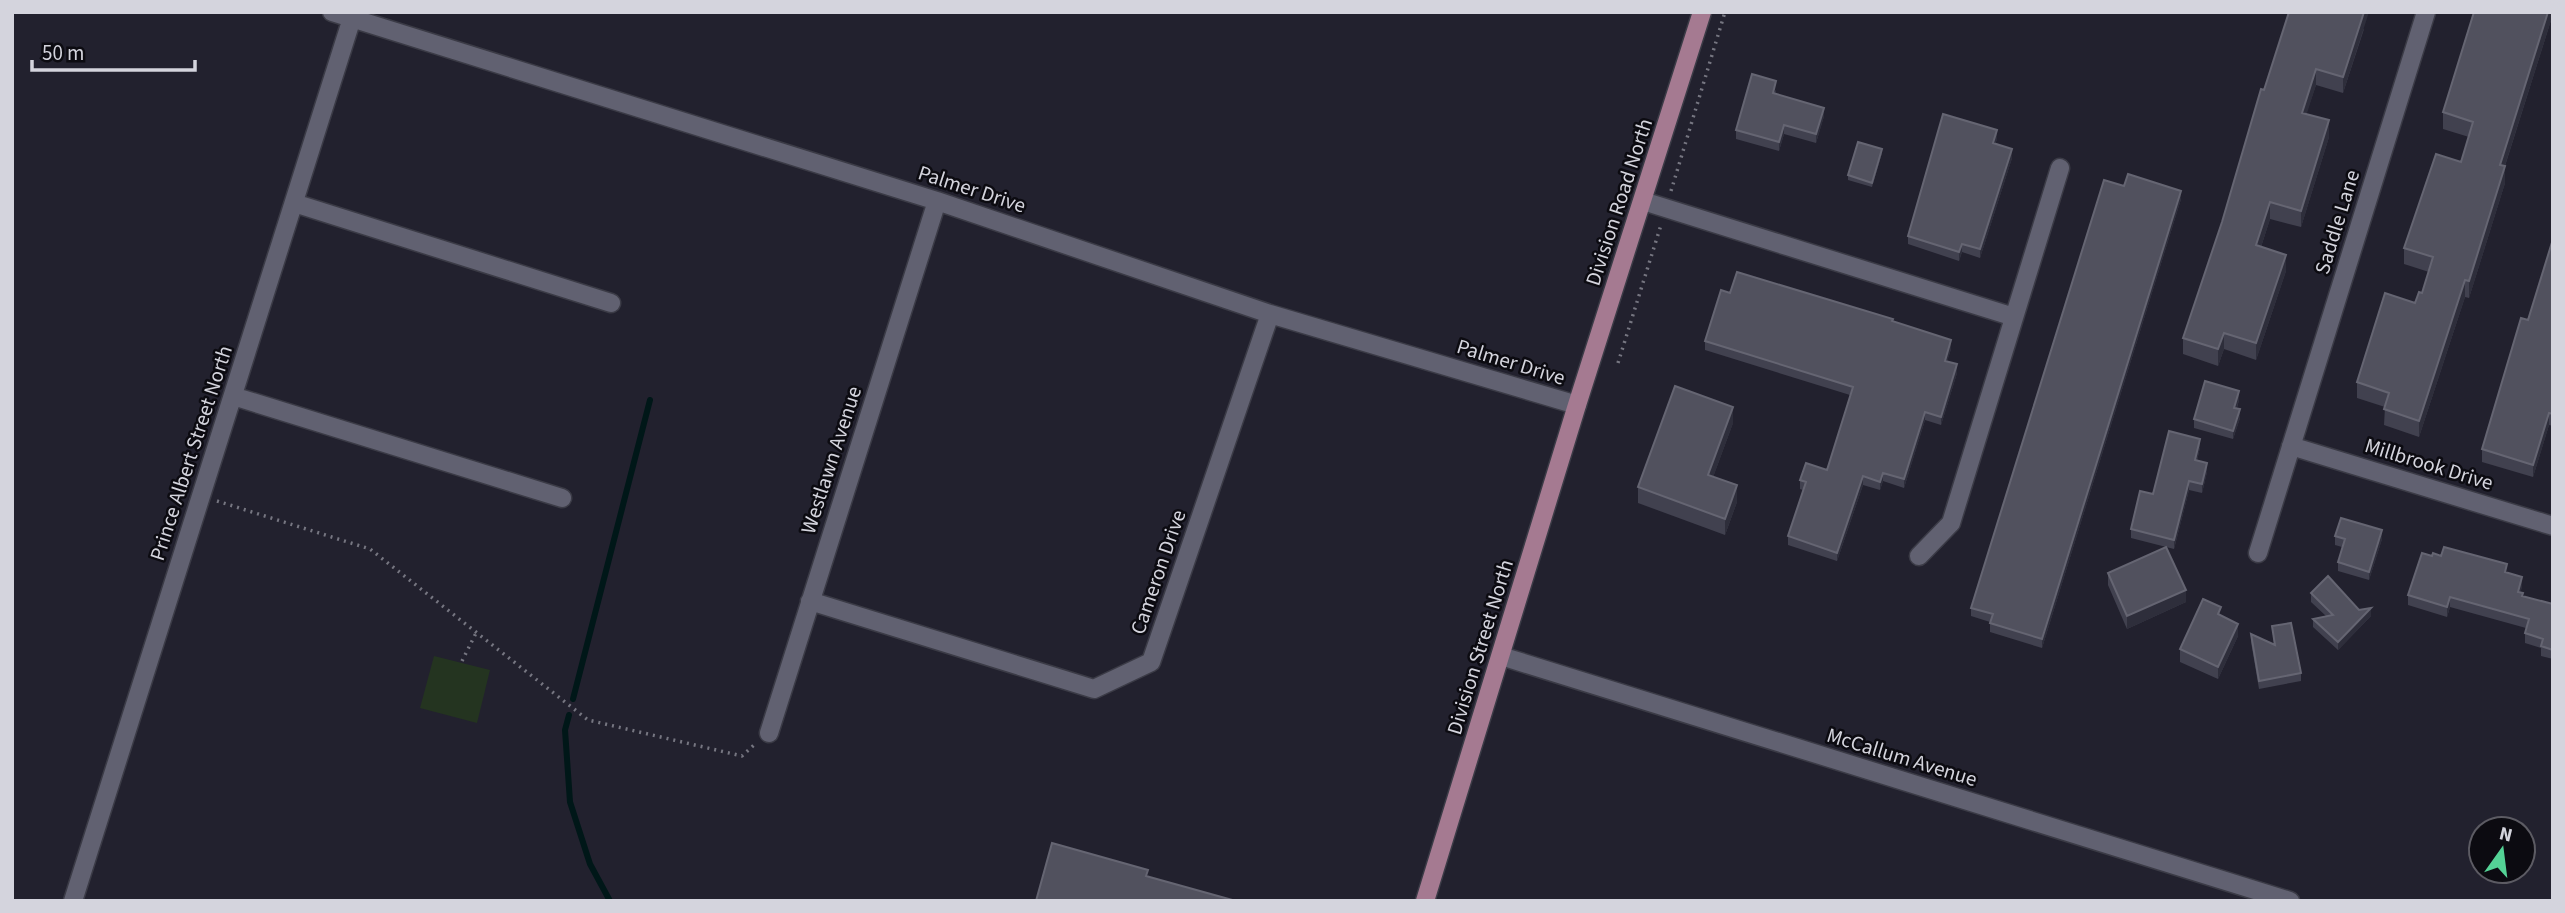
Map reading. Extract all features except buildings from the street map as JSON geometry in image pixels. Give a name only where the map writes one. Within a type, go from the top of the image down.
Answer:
[{"type":"main road","name":"Division Road North","points":[[1577,405],[1702,12]]},
{"type":"main road","name":"Division Street North","points":[[1424,901],[1577,405]]},
{"type":"street","name":"Palmer Drive","points":[[332,12],[937,201],[1270,314],[1577,405]]},
{"type":"street","name":"Saddle Lane","points":[[2258,552],[2426,12]]},
{"type":"street","name":"Prince Albert Street North","points":[[73,901],[352,18]]},
{"type":"street","points":[[1919,556],[1951,523],[2060,168]]},
{"type":"street","name":"Westlawn Avenue","points":[[769,733],[937,201]]},
{"type":"street","points":[[1643,201],[2014,317]]},
{"type":"street","points":[[294,203],[611,303]]},
{"type":"street","name":"Cameron Drive","points":[[810,601],[1094,689],[1151,662],[1270,314]]},
{"type":"street","points":[[233,396],[562,498]]},
{"type":"street","name":"Millbrook Drive","points":[[2291,446],[2553,526]]},
{"type":"street","name":"McCallum Avenue","points":[[1501,656],[2290,901]]},
{"type":"path","points":[[201,496],[370,549],[588,720],[742,756],[769,733]]},
{"type":"path","points":[[462,661],[477,633]]},
{"type":"green space","points":[[434,656],[490,670],[477,723],[420,708]]},
{"type":"waterway","points":[[573,699],[650,400]]},
{"type":"waterway","points":[[569,715],[565,730],[570,802],[590,864],[610,901]]}]
